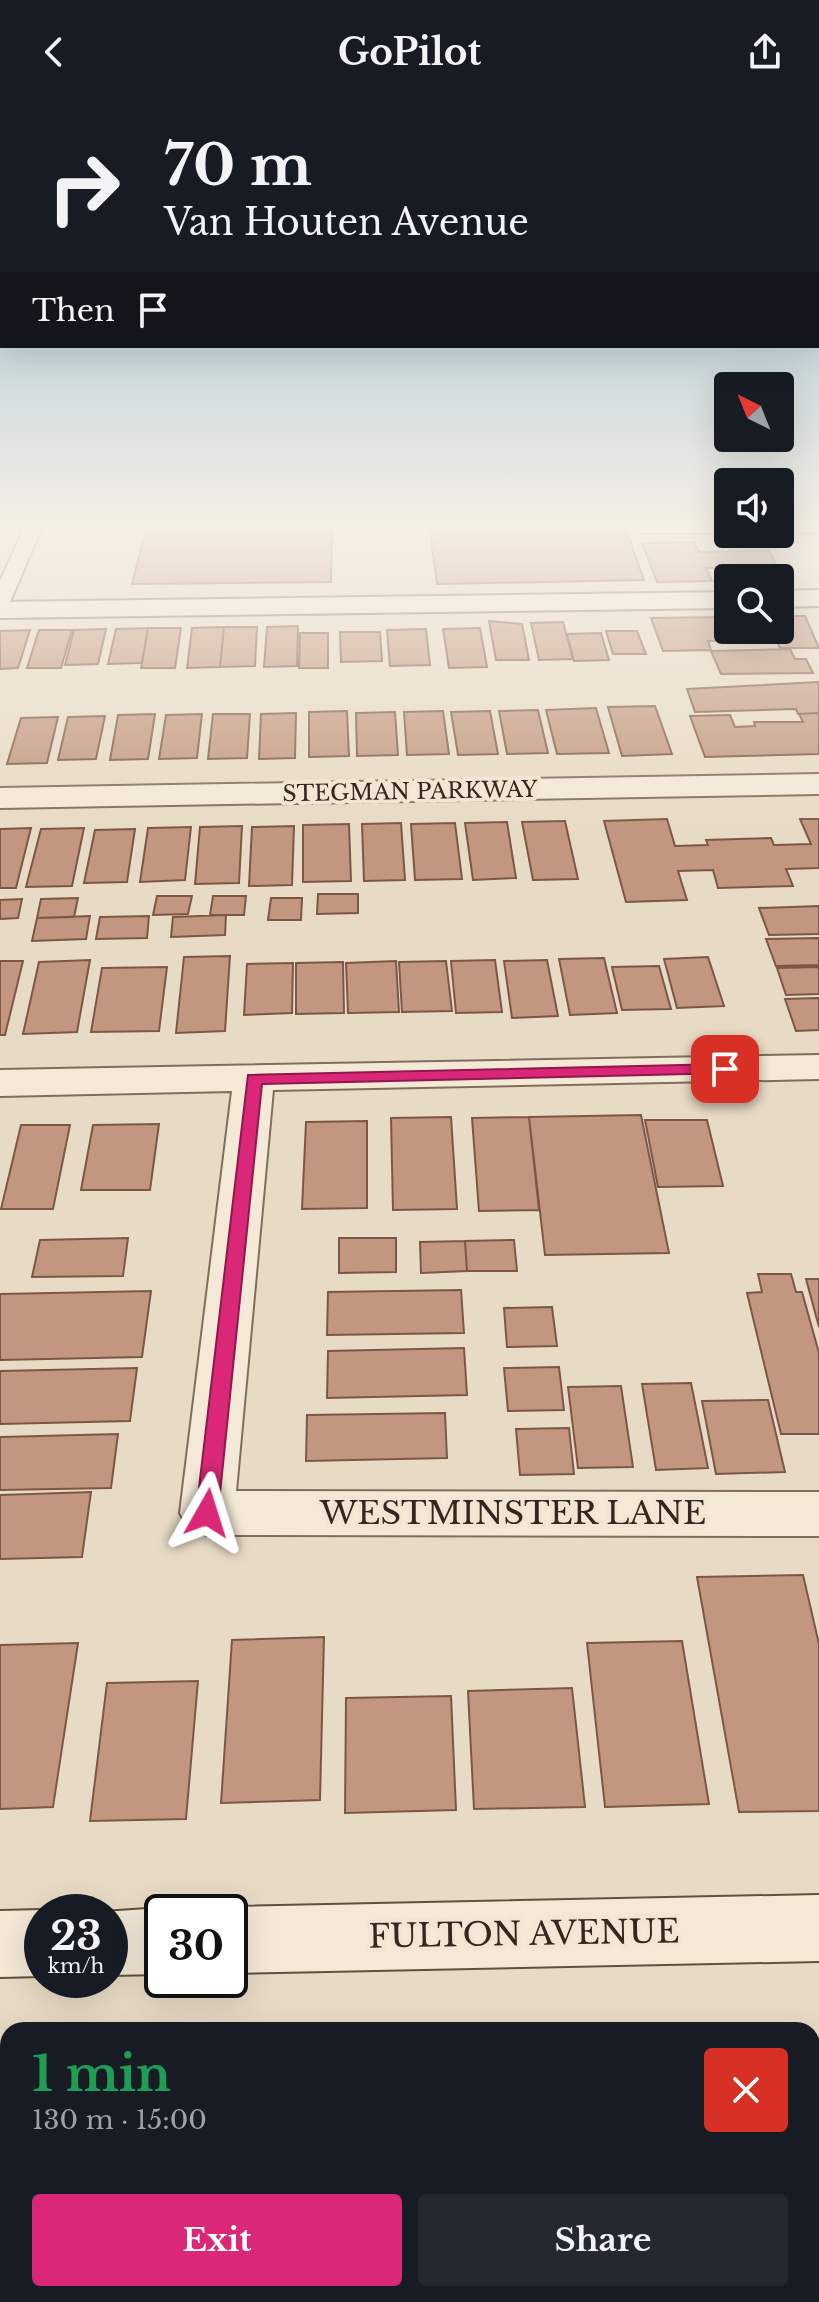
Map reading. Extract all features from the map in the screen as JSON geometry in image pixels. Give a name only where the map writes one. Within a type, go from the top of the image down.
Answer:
[{"type":"street","name":"STEGMAN PARKWAY","points":[[0,798],[819,784]]},
{"type":"street","points":[[0,1083],[819,1067]]},
{"type":"street","name":"WESTMINSTER LANE","points":[[254,1079],[207,1513],[819,1514]]},
{"type":"street","name":"FULTON AVENUE","points":[[248,1940],[819,1928]]},
{"type":"street","points":[[0,1944],[24,1943]]},
{"type":"building","points":[[490,625],[522,625],[529,660],[496,660]]},
{"type":"building","points":[[531,625],[564,625],[573,659],[539,660]]},
{"type":"building","points":[[653,625],[714,625],[714,641],[708,641],[711,650],[663,651]]},
{"type":"building","points":[[794,625],[809,625],[819,648],[780,648],[778,644],[794,644]]},
{"type":"building","points":[[298,626],[297,666],[264,667],[267,627]]},
{"type":"building","points":[[224,627],[220,667],[187,668],[192,628]]},
{"type":"building","points":[[224,627],[257,627],[255,666],[220,667]]},
{"type":"building","points":[[148,628],[181,628],[175,668],[141,668]]},
{"type":"building","points":[[148,628],[142,663],[108,664],[116,629]]},
{"type":"building","points":[[480,628],[487,667],[449,668],[443,629]]},
{"type":"building","points":[[106,629],[98,664],[65,665],[74,630]]},
{"type":"building","points":[[426,629],[430,665],[390,666],[387,630]]},
{"type":"building","points":[[30,630],[18,668],[0,669],[0,631]]},
{"type":"building","points":[[39,630],[72,630],[61,668],[27,668]]},
{"type":"building","points":[[606,631],[637,631],[646,654],[613,654]]},
{"type":"building","points":[[340,632],[380,632],[382,661],[341,662]]},
{"type":"building","points":[[300,633],[328,633],[328,668],[299,668]]},
{"type":"building","points":[[601,633],[609,660],[574,661],[567,634]]},
{"type":"building","points":[[790,649],[795,659],[806,659],[813,673],[721,674],[711,651]]},
{"type":"building","points":[[819,682],[819,713],[798,714],[796,709],[695,712],[687,689]]},
{"type":"building","points":[[655,706],[672,754],[622,756],[608,707]]},
{"type":"building","points":[[596,708],[609,753],[557,754],[546,710]]},
{"type":"building","points":[[538,710],[548,753],[507,754],[499,711]]},
{"type":"building","points":[[347,711],[349,756],[309,757],[309,712]]},
{"type":"building","points":[[443,711],[449,754],[407,755],[404,712]]},
{"type":"building","points":[[490,711],[498,754],[458,755],[451,712]]},
{"type":"building","points":[[395,712],[398,755],[357,756],[356,713]]},
{"type":"building","points":[[296,713],[295,758],[259,759],[261,714]]},
{"type":"building","points":[[819,713],[819,754],[705,757],[690,716],[730,715],[735,727],[755,726],[754,722],[803,722],[799,714]]},
{"type":"building","points":[[155,714],[148,759],[110,760],[118,715]]},
{"type":"building","points":[[202,714],[197,758],[159,759],[166,715]]},
{"type":"building","points":[[213,714],[250,714],[247,758],[208,759]]},
{"type":"building","points":[[105,716],[96,759],[58,760],[68,717]]},
{"type":"building","points":[[58,717],[47,763],[7,764],[21,718]]},
{"type":"building","points":[[667,819],[675,846],[708,845],[706,840],[771,838],[774,845],[811,844],[800,819],[819,819],[819,868],[786,869],[793,886],[718,888],[713,870],[678,871],[687,900],[626,902],[604,821]]},
{"type":"building","points":[[565,821],[578,879],[533,880],[522,822]]},
{"type":"building","points":[[507,822],[516,878],[473,880],[465,823]]},
{"type":"building","points":[[401,823],[405,880],[364,881],[362,824]]},
{"type":"building","points":[[455,823],[462,879],[415,880],[411,824]]},
{"type":"building","points":[[349,824],[351,881],[303,882],[303,825]]},
{"type":"building","points":[[242,826],[239,883],[195,884],[200,827]]},
{"type":"building","points":[[294,826],[292,885],[249,886],[252,827]]},
{"type":"building","points":[[191,827],[185,880],[140,882],[148,828]]},
{"type":"building","points":[[31,828],[16,888],[0,888],[0,829]]},
{"type":"building","points":[[84,828],[72,886],[26,887],[41,829]]},
{"type":"building","points":[[135,829],[127,882],[84,883],[95,830]]},
{"type":"building","points":[[318,894],[358,894],[358,913],[317,914]]},
{"type":"building","points":[[157,896],[192,896],[188,914],[153,915]]},
{"type":"building","points":[[213,896],[246,896],[244,915],[210,915]]},
{"type":"building","points":[[78,898],[74,917],[37,918],[41,899]]},
{"type":"building","points":[[271,898],[302,898],[301,920],[268,920]]},
{"type":"building","points":[[22,899],[18,918],[0,919],[0,900]]},
{"type":"building","points":[[819,906],[819,934],[769,935],[759,908]]},
{"type":"building","points":[[226,915],[225,935],[171,937],[173,917]]},
{"type":"building","points":[[90,916],[86,939],[32,941],[37,918]]},
{"type":"building","points":[[149,916],[147,938],[96,939],[100,917]]},
{"type":"building","points":[[819,938],[819,965],[776,966],[766,939]]},
{"type":"building","points":[[230,956],[225,1031],[176,1033],[184,957]]},
{"type":"building","points":[[708,957],[724,1006],[677,1008],[664,959]]},
{"type":"building","points":[[604,958],[617,1013],[570,1015],[559,959]]},
{"type":"building","points":[[90,960],[77,1032],[23,1034],[39,962]]},
{"type":"building","points":[[495,960],[502,1012],[456,1013],[451,961]]},
{"type":"building","points":[[547,960],[558,1016],[512,1018],[504,961]]},
{"type":"building","points":[[0,961],[23,961],[5,1035],[0,1035]]},
{"type":"building","points":[[396,961],[399,1012],[348,1013],[346,963]]},
{"type":"building","points":[[446,961],[452,1011],[402,1012],[399,962]]},
{"type":"building","points":[[343,962],[344,1013],[296,1014],[296,963]]},
{"type":"building","points":[[293,963],[292,1013],[244,1015],[247,964]]},
{"type":"building","points":[[659,966],[671,1009],[622,1010],[612,967]]},
{"type":"building","points":[[167,967],[159,1031],[91,1032],[102,968]]},
{"type":"building","points":[[819,967],[819,994],[786,995],[777,968]]},
{"type":"building","points":[[819,998],[819,1030],[796,1031],[785,999]]},
{"type":"building","points":[[641,1115],[669,1253],[545,1255],[529,1117]]},
{"type":"building","points":[[451,1117],[457,1209],[393,1210],[391,1118]]},
{"type":"building","points":[[529,1117],[539,1210],[479,1211],[472,1118]]},
{"type":"building","points":[[645,1120],[707,1120],[723,1186],[658,1187]]},
{"type":"building","points":[[367,1121],[367,1208],[302,1209],[306,1122]]},
{"type":"building","points":[[159,1124],[150,1190],[81,1190],[93,1125]]},
{"type":"building","points":[[21,1125],[70,1125],[53,1209],[1,1209]]},
{"type":"building","points":[[128,1238],[123,1276],[32,1277],[40,1240]]},
{"type":"building","points":[[339,1238],[396,1238],[396,1272],[339,1273]]},
{"type":"building","points":[[514,1240],[517,1271],[467,1271],[465,1241]]},
{"type":"building","points":[[465,1241],[467,1271],[421,1273],[420,1242]]},
{"type":"building","points":[[758,1274],[791,1274],[796,1292],[802,1292],[819,1353],[819,1434],[781,1434],[747,1293],[762,1292]]},
{"type":"building","points":[[806,1279],[819,1279],[819,1327]]},
{"type":"building","points":[[461,1290],[464,1333],[327,1335],[328,1292]]},
{"type":"building","points":[[151,1291],[142,1357],[0,1360],[0,1294]]},
{"type":"building","points":[[552,1307],[557,1346],[507,1347],[504,1308]]},
{"type":"building","points":[[464,1348],[467,1395],[327,1398],[328,1351]]},
{"type":"building","points":[[559,1367],[564,1410],[508,1411],[504,1368]]},
{"type":"building","points":[[137,1368],[130,1421],[0,1424],[0,1371]]},
{"type":"building","points":[[691,1383],[708,1468],[656,1470],[642,1384]]},
{"type":"building","points":[[621,1386],[633,1467],[578,1468],[568,1387]]},
{"type":"building","points":[[768,1400],[785,1472],[716,1474],[702,1401]]},
{"type":"building","points":[[445,1413],[447,1458],[306,1461],[307,1415]]},
{"type":"building","points":[[569,1428],[574,1474],[520,1475],[516,1429]]},
{"type":"building","points":[[118,1434],[111,1488],[0,1490],[0,1437]]},
{"type":"building","points":[[91,1492],[82,1557],[0,1559],[0,1495]]},
{"type":"building","points":[[803,1575],[819,1644],[819,1811],[739,1812],[697,1577]]},
{"type":"building","points":[[324,1637],[320,1800],[221,1803],[232,1640]]},
{"type":"building","points":[[682,1641],[709,1804],[605,1807],[587,1643]]},
{"type":"building","points":[[78,1643],[53,1807],[0,1809],[0,1645]]},
{"type":"building","points":[[198,1681],[186,1819],[90,1821],[107,1683]]},
{"type":"building","points":[[572,1688],[585,1807],[474,1809],[468,1691]]},
{"type":"building","points":[[451,1696],[456,1810],[345,1813],[346,1698]]},
{"type":"route","points":[[207,1513],[254,1079],[725,1069]]}]
